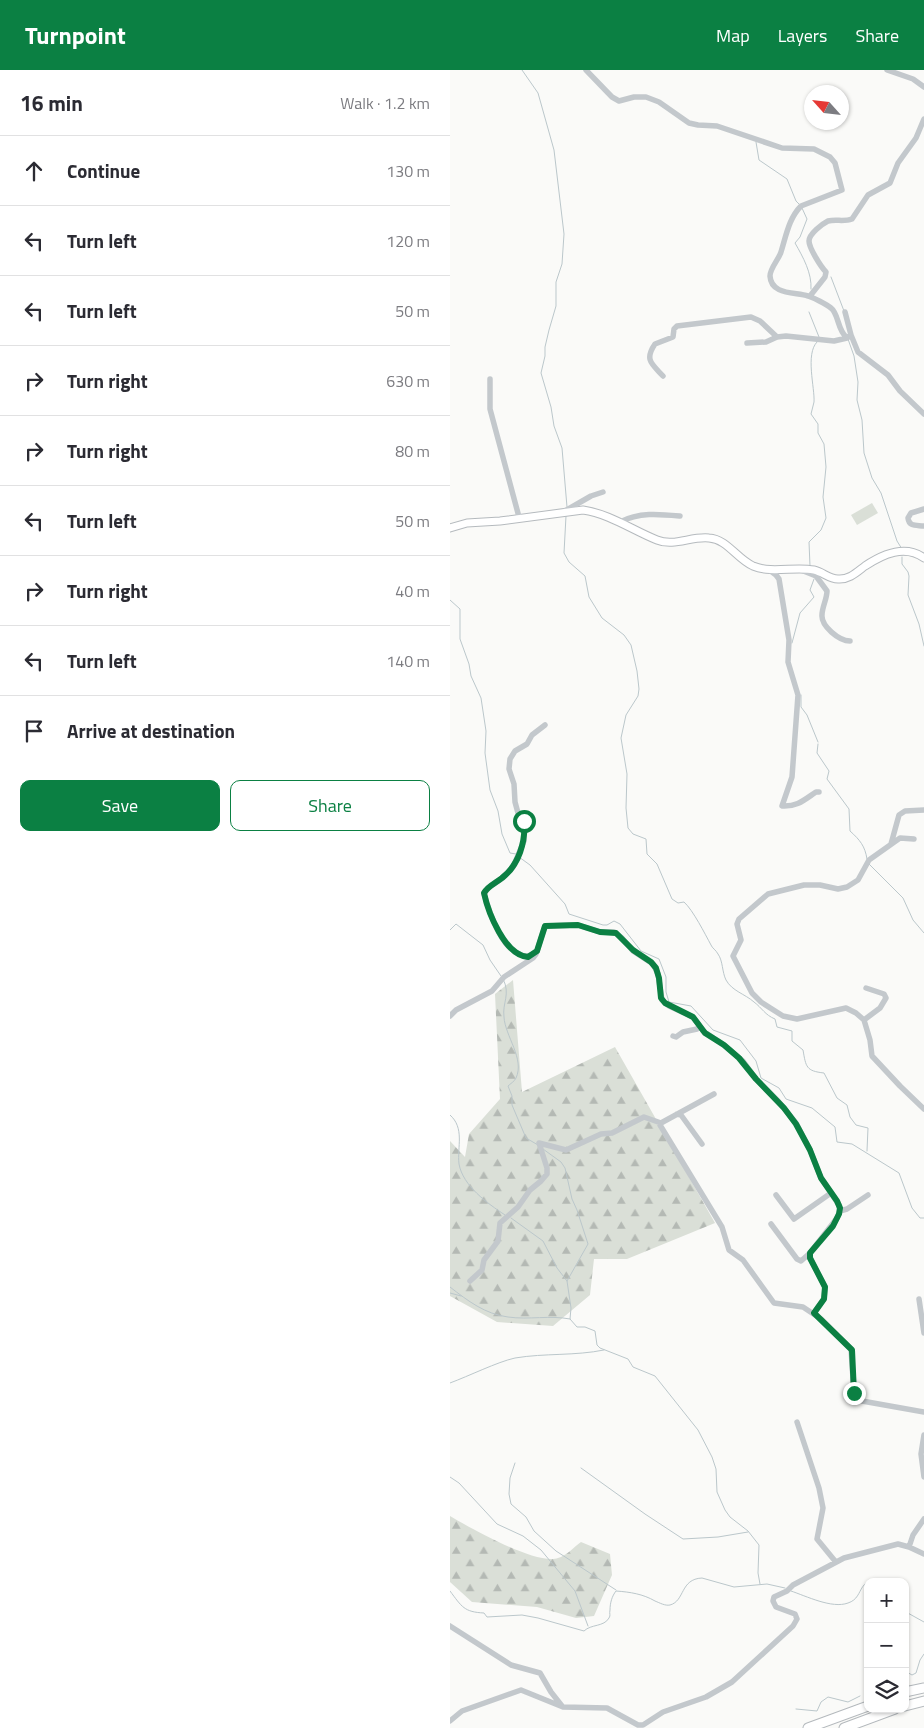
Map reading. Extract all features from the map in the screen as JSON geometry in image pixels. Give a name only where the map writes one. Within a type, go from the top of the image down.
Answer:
[{"type":"highway","points":[[909,1691],[924,1688]]},
{"type":"highway","points":[[909,1705],[924,1701]]},
{"type":"highway","points":[[808,1728],[864,1707]]},
{"type":"highway","points":[[844,1728],[885,1713]]},
{"type":"main road","points":[[450,528],[466,523],[500,521],[583,510],[592,511],[658,540],[666,542],[709,538],[718,540],[743,560],[758,567],[813,570],[837,580],[844,579],[879,558],[904,550],[912,551],[924,558]]},
{"type":"street","points":[[586,70],[618,101],[634,96],[652,99],[689,123],[717,126],[782,148],[814,149],[830,157],[834,163],[842,190],[801,206],[797,210],[786,234],[781,253],[771,273],[772,280],[781,291],[810,296],[833,309],[840,330],[849,337],[858,352],[888,374],[900,391],[924,414]]},
{"type":"street","points":[[888,70],[913,78],[924,87]]},
{"type":"street","points":[[810,296],[825,277],[826,272],[818,260],[810,238],[828,222],[852,219],[868,195],[890,183],[898,163],[916,138],[924,119]]},
{"type":"street","points":[[845,312],[849,337]]},
{"type":"street","points":[[663,376],[650,362],[649,357],[656,344],[673,337],[674,329],[677,326],[751,316],[760,320],[778,337]]},
{"type":"street","points":[[747,343],[766,342],[786,336],[834,341],[849,337]]},
{"type":"street","points":[[490,379],[490,410],[519,517]]},
{"type":"street","points":[[564,512],[591,496],[603,492]]},
{"type":"street","points":[[924,509],[911,513],[908,518],[912,524],[924,526]]},
{"type":"street","points":[[620,522],[629,517],[653,513],[680,516]]},
{"type":"street","points":[[768,569],[779,579],[788,640],[788,662],[798,695],[792,777],[782,806],[792,807],[819,792]]},
{"type":"street","points":[[801,570],[816,576],[827,591],[822,616],[823,621],[838,638],[844,641],[850,640]]},
{"type":"street","points":[[537,951],[529,956],[524,956],[504,941],[484,894],[488,888],[513,867],[524,840],[524,823],[518,813],[514,784],[508,769],[510,759],[515,751],[526,744],[532,735],[545,725]]},
{"type":"street","points":[[888,848],[899,815],[905,811],[924,810]]},
{"type":"street","points":[[914,839],[900,838],[869,860],[858,880],[847,887],[838,889],[826,886],[804,885],[768,894],[741,916],[737,924],[741,940],[740,945],[733,953],[733,960],[748,988],[761,1002],[783,1016],[793,1020],[846,1008],[852,1010],[864,1020],[870,1040],[872,1056],[924,1109]]},
{"type":"street","points":[[450,1016],[456,1010],[492,991],[504,977],[533,958],[537,951],[543,928],[547,925],[578,925],[600,932],[616,933],[633,950],[651,962],[656,968],[662,1000],[668,1006],[693,1017],[705,1033],[724,1045],[742,1061],[756,1079],[784,1108],[799,1128],[819,1174],[837,1201],[840,1211],[833,1226],[810,1253],[800,1261],[771,1224]]},
{"type":"street","points":[[864,1020],[880,1008],[886,998],[884,994],[866,988]]},
{"type":"street","points":[[673,1036],[676,1037],[683,1032],[699,1027]]},
{"type":"street","points":[[470,1281],[482,1270],[484,1260],[498,1241],[500,1223],[518,1207],[530,1190],[548,1174],[538,1143],[566,1150],[601,1134],[612,1133],[644,1118],[661,1123],[714,1094]]},
{"type":"street","points":[[677,1114],[681,1115],[702,1144]]},
{"type":"street","points":[[661,1123],[660,1126],[722,1227],[729,1250],[743,1260],[774,1303],[800,1305],[814,1313],[852,1350],[854,1393],[856,1398],[862,1401],[924,1412]]},
{"type":"street","points":[[776,1195],[794,1219],[831,1193]]},
{"type":"street","points":[[840,1211],[868,1195]]},
{"type":"street","points":[[810,1253],[810,1258],[825,1287],[824,1299],[814,1313]]},
{"type":"street","points":[[919,1299],[924,1333]]},
{"type":"street","points":[[797,1422],[819,1488],[823,1508],[817,1539],[835,1561]]},
{"type":"street","points":[[924,1435],[921,1454],[924,1477]]},
{"type":"street","points":[[909,1547],[911,1538],[924,1518]]},
{"type":"street","points":[[450,1721],[462,1711],[521,1690],[563,1707],[607,1708],[640,1726],[664,1712],[709,1696],[736,1678],[796,1622],[795,1614],[773,1603],[774,1597],[835,1561],[887,1546],[898,1544],[924,1554]]},
{"type":"street","points":[[450,1626],[510,1665],[540,1673],[551,1692],[563,1707]]},
{"type":"green space","points":[[872,503],[878,513],[857,525],[851,515]]},
{"type":"green space","points":[[513,980],[522,1092],[615,1047],[715,1223],[627,1259],[594,1259],[590,1295],[553,1326],[497,1322],[450,1296],[450,1141],[465,1157],[469,1134],[500,1099],[495,994]]},
{"type":"green space","points":[[450,1516],[504,1544],[548,1559],[561,1557],[581,1542],[610,1554],[612,1575],[594,1616],[576,1618],[537,1607],[472,1602],[450,1582]]},
{"type":"waterway","points":[[522,70],[538,93],[554,150],[564,234],[562,264],[556,282],[556,306],[545,347],[541,373],[551,407],[554,426],[562,448],[567,507]]},
{"type":"waterway","points":[[756,142],[759,160],[787,179],[796,201],[800,205]]},
{"type":"waterway","points":[[802,208],[807,219],[800,237],[795,243],[804,259],[811,289]]},
{"type":"waterway","points":[[831,277],[844,311]]},
{"type":"waterway","points":[[809,312],[819,337]]},
{"type":"waterway","points":[[848,339],[854,356],[858,382],[857,400],[862,420],[864,453],[872,478],[881,493],[897,541],[902,549]]},
{"type":"waterway","points":[[810,566],[809,542],[821,530],[826,518],[823,497],[826,467],[824,444],[818,433],[818,424],[811,414],[814,402],[811,363],[813,347],[817,342]]},
{"type":"waterway","points":[[566,516],[564,553],[569,562],[585,576],[589,597],[602,618],[624,635],[631,645],[637,671],[638,696],[626,715],[621,738],[627,774],[626,808],[628,828],[633,834],[646,839],[647,854],[657,864],[672,899],[678,903],[684,902],[699,922],[720,957],[725,977],[729,984],[775,1019],[777,1027],[792,1031],[792,1041],[803,1050],[808,1067],[814,1071],[824,1073],[837,1098],[847,1105],[850,1117],[856,1125],[868,1128],[867,1151]]},
{"type":"waterway","points":[[902,557],[902,564],[909,576],[908,595],[919,624],[924,646]]},
{"type":"waterway","points":[[792,643],[800,613],[814,597],[810,590],[814,579]]},
{"type":"waterway","points":[[450,600],[460,609],[460,639],[469,664],[471,676],[481,698],[486,731],[485,753],[490,790],[498,811],[502,834],[510,853],[516,854]]},
{"type":"waterway","points":[[801,695],[801,707],[807,715],[818,742]]},
{"type":"waterway","points":[[818,744],[817,753],[829,771],[827,779],[849,809],[850,831],[862,844],[867,859]]},
{"type":"waterway","points":[[519,857],[530,865],[565,904],[569,914],[603,925],[614,921],[620,924],[641,951],[659,959],[666,977],[666,992],[669,1002],[691,1006],[713,1030],[740,1040],[756,1061],[761,1078],[779,1088],[786,1099],[812,1108],[835,1127],[837,1142],[852,1144],[899,1173],[912,1208],[920,1218],[924,1218]]},
{"type":"waterway","points":[[869,864],[903,898],[913,920],[924,933]]},
{"type":"waterway","points":[[450,930],[456,924],[483,945],[501,976]]},
{"type":"waterway","points":[[503,979],[506,989],[505,1024],[518,1063],[516,1078],[508,1086],[512,1096],[512,1105],[526,1138],[538,1145]]},
{"type":"waterway","points":[[450,1115],[455,1120],[459,1132],[459,1164],[465,1180],[477,1193],[505,1215]]},
{"type":"waterway","points":[[543,1149],[561,1162],[565,1168],[572,1199],[588,1244],[567,1281],[571,1308],[570,1319],[577,1327],[585,1327],[595,1331],[597,1345],[600,1348],[628,1359],[633,1367],[655,1376],[698,1430],[712,1457],[716,1469],[717,1492],[725,1510],[730,1517],[748,1531],[759,1545],[758,1573],[760,1584]]},
{"type":"waterway","points":[[511,1218],[543,1241],[557,1268],[567,1281]]},
{"type":"waterway","points":[[450,1287],[477,1306],[492,1313],[516,1318],[555,1317],[570,1319]]},
{"type":"waterway","points":[[450,1293],[461,1296]]},
{"type":"waterway","points":[[450,1383],[515,1358],[604,1350]]},
{"type":"waterway","points":[[515,1463],[510,1478],[509,1494],[511,1504],[526,1517],[534,1531],[556,1551],[616,1590]]},
{"type":"waterway","points":[[581,1468],[683,1539],[718,1537],[748,1532]]},
{"type":"waterway","points":[[450,1477],[459,1483],[497,1524],[523,1536],[541,1550],[575,1591],[588,1626]]},
{"type":"waterway","points":[[450,1591],[464,1608],[484,1613],[487,1617],[522,1615],[584,1631],[607,1621],[610,1616],[613,1595],[616,1591],[641,1595],[662,1604],[670,1605],[675,1603],[686,1586],[695,1579],[702,1578],[734,1587],[767,1584],[785,1588]]},
{"type":"waterway","points":[[791,1591],[819,1601],[842,1604],[854,1600],[864,1585]]},
{"type":"waterway","points":[[909,1614],[924,1622]]},
{"type":"waterway","points":[[909,1673],[912,1675],[916,1673],[924,1654]]},
{"type":"waterway","points":[[796,1709],[817,1711],[821,1702],[828,1697],[848,1702],[860,1696]]},
{"type":"route","points":[[524,821],[524,840],[517,860],[509,872],[484,893],[504,941],[518,953],[528,957],[537,951],[542,930],[545,926],[578,925],[600,932],[616,933],[628,946],[651,962],[656,968],[662,1000],[668,1006],[693,1017],[705,1033],[724,1045],[739,1058],[784,1108],[799,1128],[821,1178],[840,1208],[833,1226],[810,1253],[810,1258],[825,1287],[824,1299],[814,1313],[851,1348],[853,1355],[854,1393]]}]
